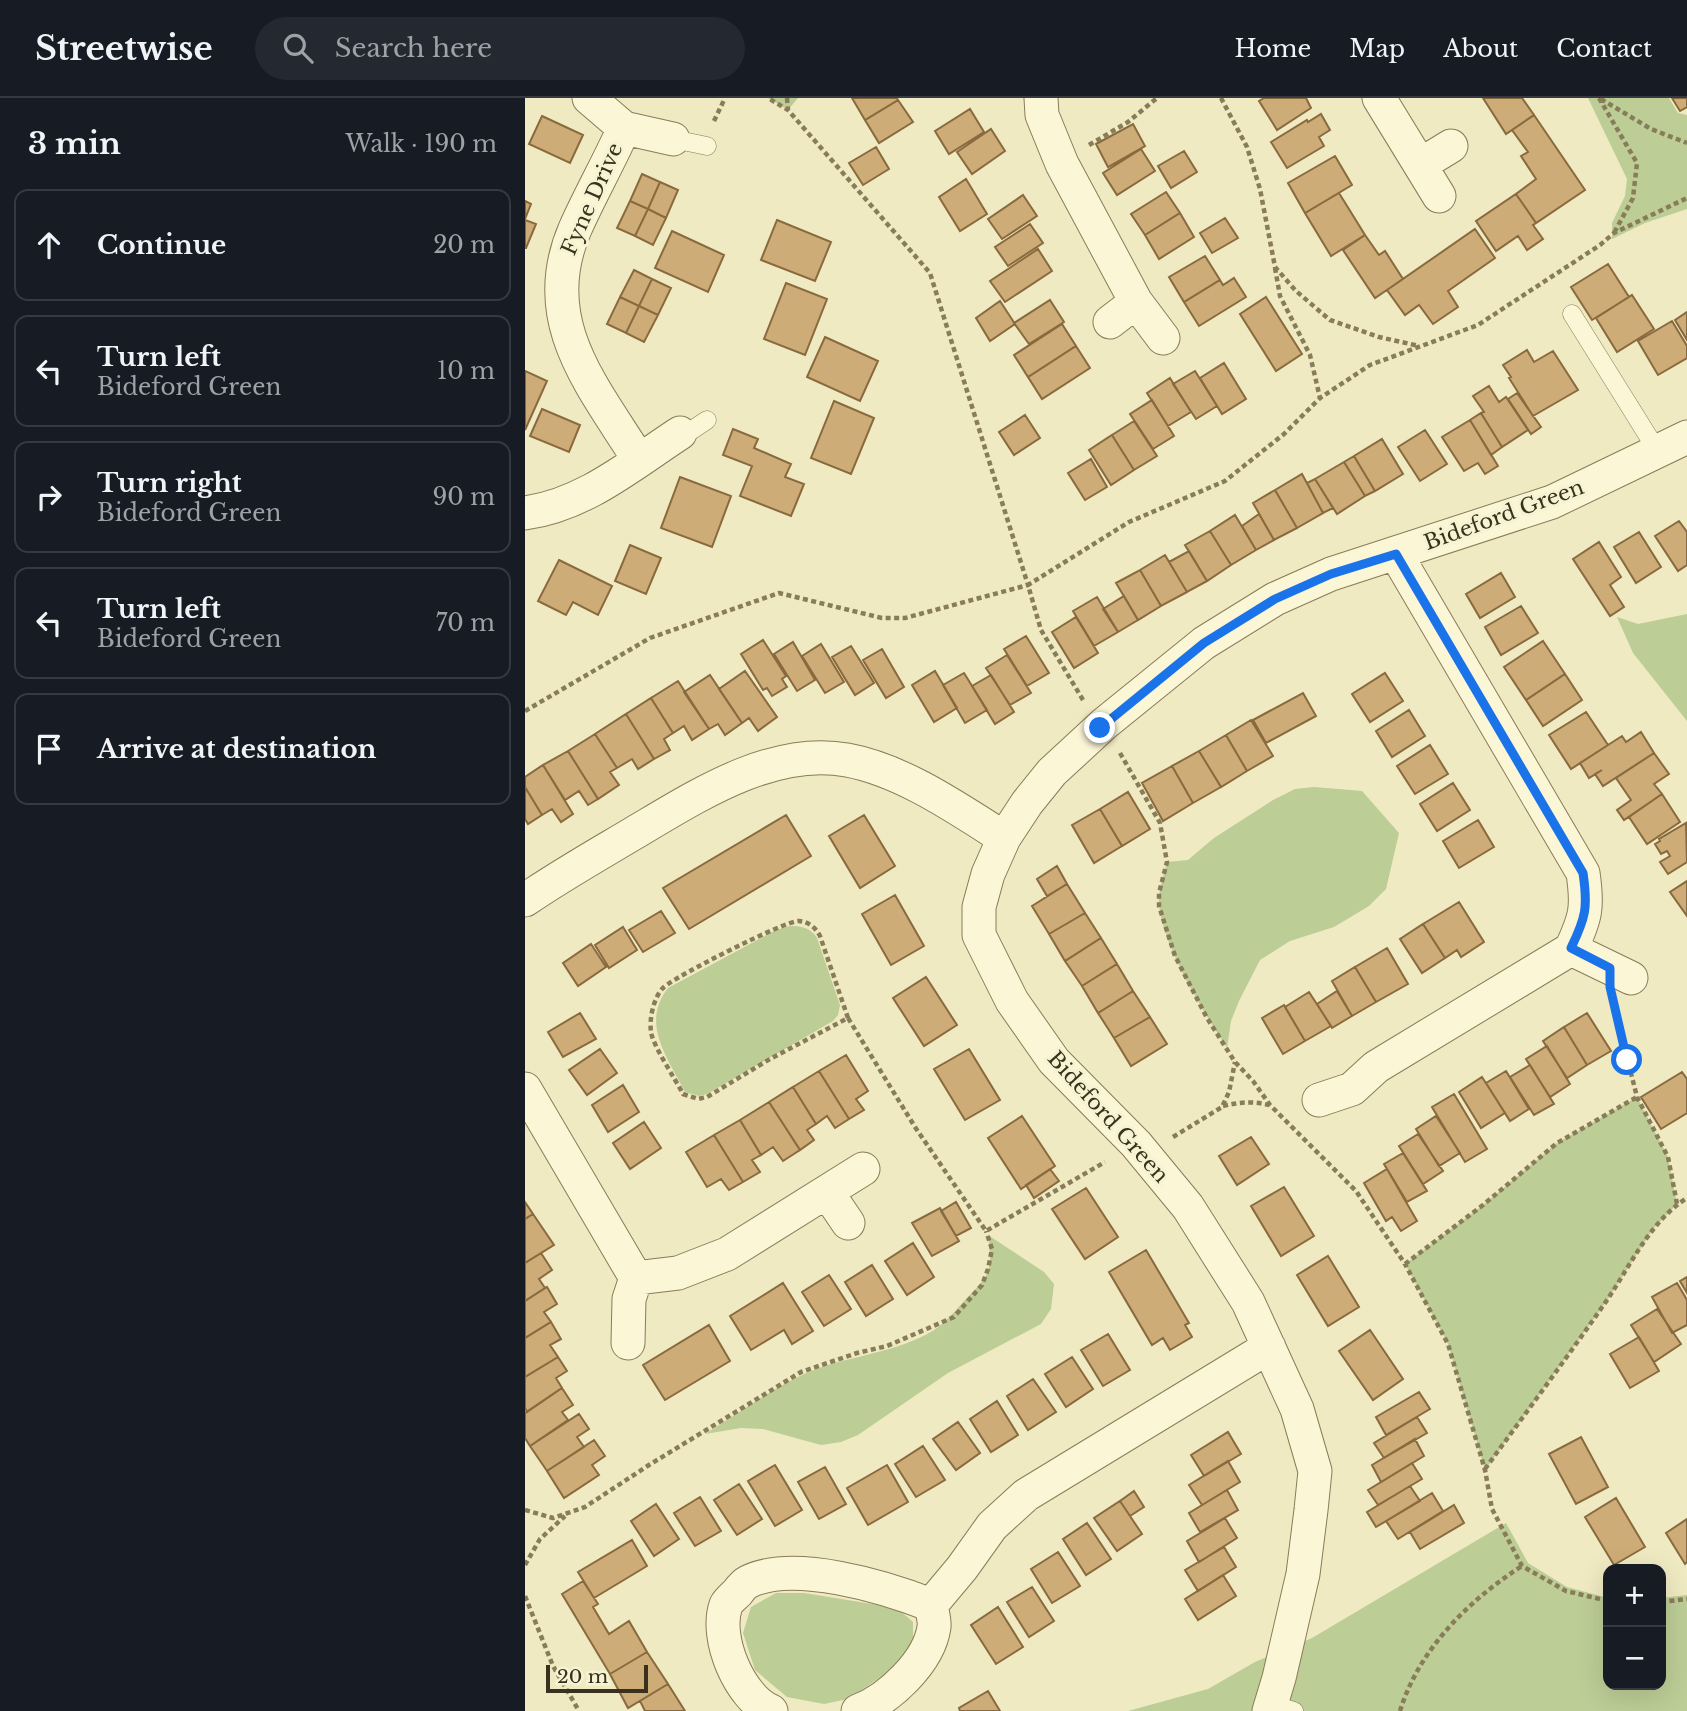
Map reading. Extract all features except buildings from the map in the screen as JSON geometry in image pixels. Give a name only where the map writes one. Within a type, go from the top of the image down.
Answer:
[{"type":"street","name":"Fyne Drive","points":[[589,98],[624,128],[674,139]]},
{"type":"street","points":[[1041,98],[1048,136],[1062,164],[1136,302],[1163,338]]},
{"type":"street","points":[[1379,98],[1439,196]]},
{"type":"street","name":"Fyne Drive","points":[[624,128],[574,232],[563,264],[562,317],[579,366],[639,460]]},
{"type":"street","points":[[1420,165],[1451,146]]},
{"type":"street","points":[[1109,321],[1136,302]]},
{"type":"street","points":[[525,513],[547,510],[575,499],[694,427]]},
{"type":"street","name":"Bideford Green","points":[[1278,1709],[1303,1574],[1315,1471],[1297,1409],[1248,1302],[1188,1207],[1141,1149],[1054,1061],[1012,1001],[979,935],[979,906],[988,874],[1004,838],[1052,772],[1102,726],[1204,643],[1275,599],[1331,574],[1552,502],[1673,444]]},
{"type":"street","name":"Bideford Green","points":[[1396,554],[1583,873],[1587,903],[1581,928],[1571,948]]},
{"type":"street","points":[[525,900],[717,785],[767,767],[806,758],[846,760],[899,777],[1004,838]]},
{"type":"street","points":[[1319,1100],[1352,1089],[1376,1067],[1571,948],[1621,973]]},
{"type":"street","points":[[525,1089],[636,1278],[629,1299],[628,1343]]},
{"type":"street","points":[[636,1278],[678,1273],[727,1254],[863,1169]]},
{"type":"street","points":[[827,1192],[848,1223]]},
{"type":"street","points":[[931,1605],[992,1526],[1026,1495],[1269,1347]]},
{"type":"street","points":[[771,1711],[762,1707],[736,1673],[723,1639],[727,1604],[746,1582],[777,1572],[809,1574],[891,1590],[931,1605]]},
{"type":"street","points":[[857,1711],[898,1686],[919,1664],[935,1626],[931,1605]]},
{"type":"lane","points":[[674,139],[707,146]]},
{"type":"lane","points":[[1572,314],[1673,444]]},
{"type":"path","points":[[768,98],[788,110],[930,273],[1041,630],[1160,823],[1167,862],[1159,893],[1159,906],[1175,956],[1207,1018],[1235,1062],[1253,1080],[1270,1105],[1356,1191],[1405,1264],[1448,1344],[1485,1470],[1492,1509],[1522,1566],[1566,1591],[1603,1600]]},
{"type":"path","points":[[787,98],[788,110]]},
{"type":"path","points":[[1062,164],[1128,122],[1157,98]]},
{"type":"path","points":[[1221,98],[1247,147],[1261,189],[1280,296],[1310,355],[1320,398]]},
{"type":"path","points":[[1599,98],[1651,129],[1687,143]]},
{"type":"path","points":[[1599,98],[1637,163],[1633,198],[1614,233]]},
{"type":"path","points":[[525,711],[650,638],[779,593],[882,618],[905,618],[1028,585],[1129,522],[1225,481],[1284,434],[1320,398],[1370,365],[1478,325],[1614,233],[1687,198]]},
{"type":"path","points":[[1275,267],[1296,292],[1330,320],[1379,337],[1420,346]]},
{"type":"path","points":[[525,1565],[540,1539],[566,1516],[585,1507],[660,1458],[801,1372],[887,1346],[954,1317],[982,1285],[992,1250],[986,1231],[915,1127],[848,1018],[820,936],[809,923],[798,921],[774,927],[665,986],[654,1004],[651,1034],[683,1094],[698,1099],[707,1097],[848,1018]]},
{"type":"path","points":[[1621,973],[1610,987],[1637,1097],[1668,1157],[1677,1204]]},
{"type":"path","points":[[1222,1107],[1229,1092],[1235,1062]]},
{"type":"path","points":[[1405,1264],[1483,1205],[1557,1143],[1637,1097]]},
{"type":"path","points":[[986,1231],[1222,1107],[1241,1102],[1270,1105]]},
{"type":"path","points":[[1485,1470],[1606,1302],[1653,1228],[1677,1204],[1687,1198]]},
{"type":"path","points":[[525,1510],[553,1518],[566,1516]]},
{"type":"path","points":[[1400,1711],[1421,1663],[1444,1633],[1478,1598],[1522,1566]]},
{"type":"path","points":[[525,1596],[553,1666],[579,1711]]},
{"type":"path","points":[[1666,1601],[1687,1599]]},
{"type":"green space","points":[[768,98],[798,98],[788,110]]},
{"type":"green space","points":[[1588,98],[1669,98],[1678,113],[1687,115],[1687,209],[1645,223],[1612,239],[1612,223],[1625,196],[1627,179]]},
{"type":"green space","points":[[1687,614],[1687,721],[1633,653],[1617,617],[1638,624]]},
{"type":"green space","points":[[1314,787],[1362,791],[1399,833],[1386,889],[1369,906],[1334,927],[1290,941],[1260,960],[1231,1021],[1227,1048],[1186,979],[1168,941],[1159,905],[1160,888],[1167,862],[1188,860],[1214,838],[1273,800],[1295,789]]},
{"type":"green space","points":[[790,926],[806,928],[817,938],[840,1005],[838,1015],[833,1021],[707,1094],[699,1096],[685,1092],[665,1054],[657,1028],[656,1015],[668,988],[776,930]]},
{"type":"green space","points":[[1637,1097],[1668,1157],[1677,1204],[1653,1229],[1606,1302],[1485,1470],[1448,1344],[1405,1264],[1483,1205],[1557,1143]]},
{"type":"green space","points":[[988,1235],[1044,1272],[1054,1284],[1051,1309],[1041,1324],[948,1373],[858,1435],[841,1442],[821,1445],[763,1429],[741,1428],[705,1434],[765,1395],[802,1375],[898,1346],[934,1330],[979,1285],[988,1272]]},
{"type":"green space","points":[[1506,1523],[1528,1563],[1567,1587],[1603,1597],[1603,1690],[1666,1690],[1666,1597],[1687,1595],[1687,1711],[1128,1711],[1208,1689],[1255,1662],[1312,1638]]},
{"type":"green space","points":[[776,1593],[804,1593],[897,1608],[913,1622],[913,1640],[900,1664],[848,1699],[824,1704],[787,1697],[755,1670],[743,1633],[751,1607]]},
{"type":"route","points":[[1100,728],[1204,643],[1275,599],[1331,574],[1396,554],[1583,873],[1587,903],[1581,928],[1571,948],[1610,968],[1610,987],[1627,1060]]}]
